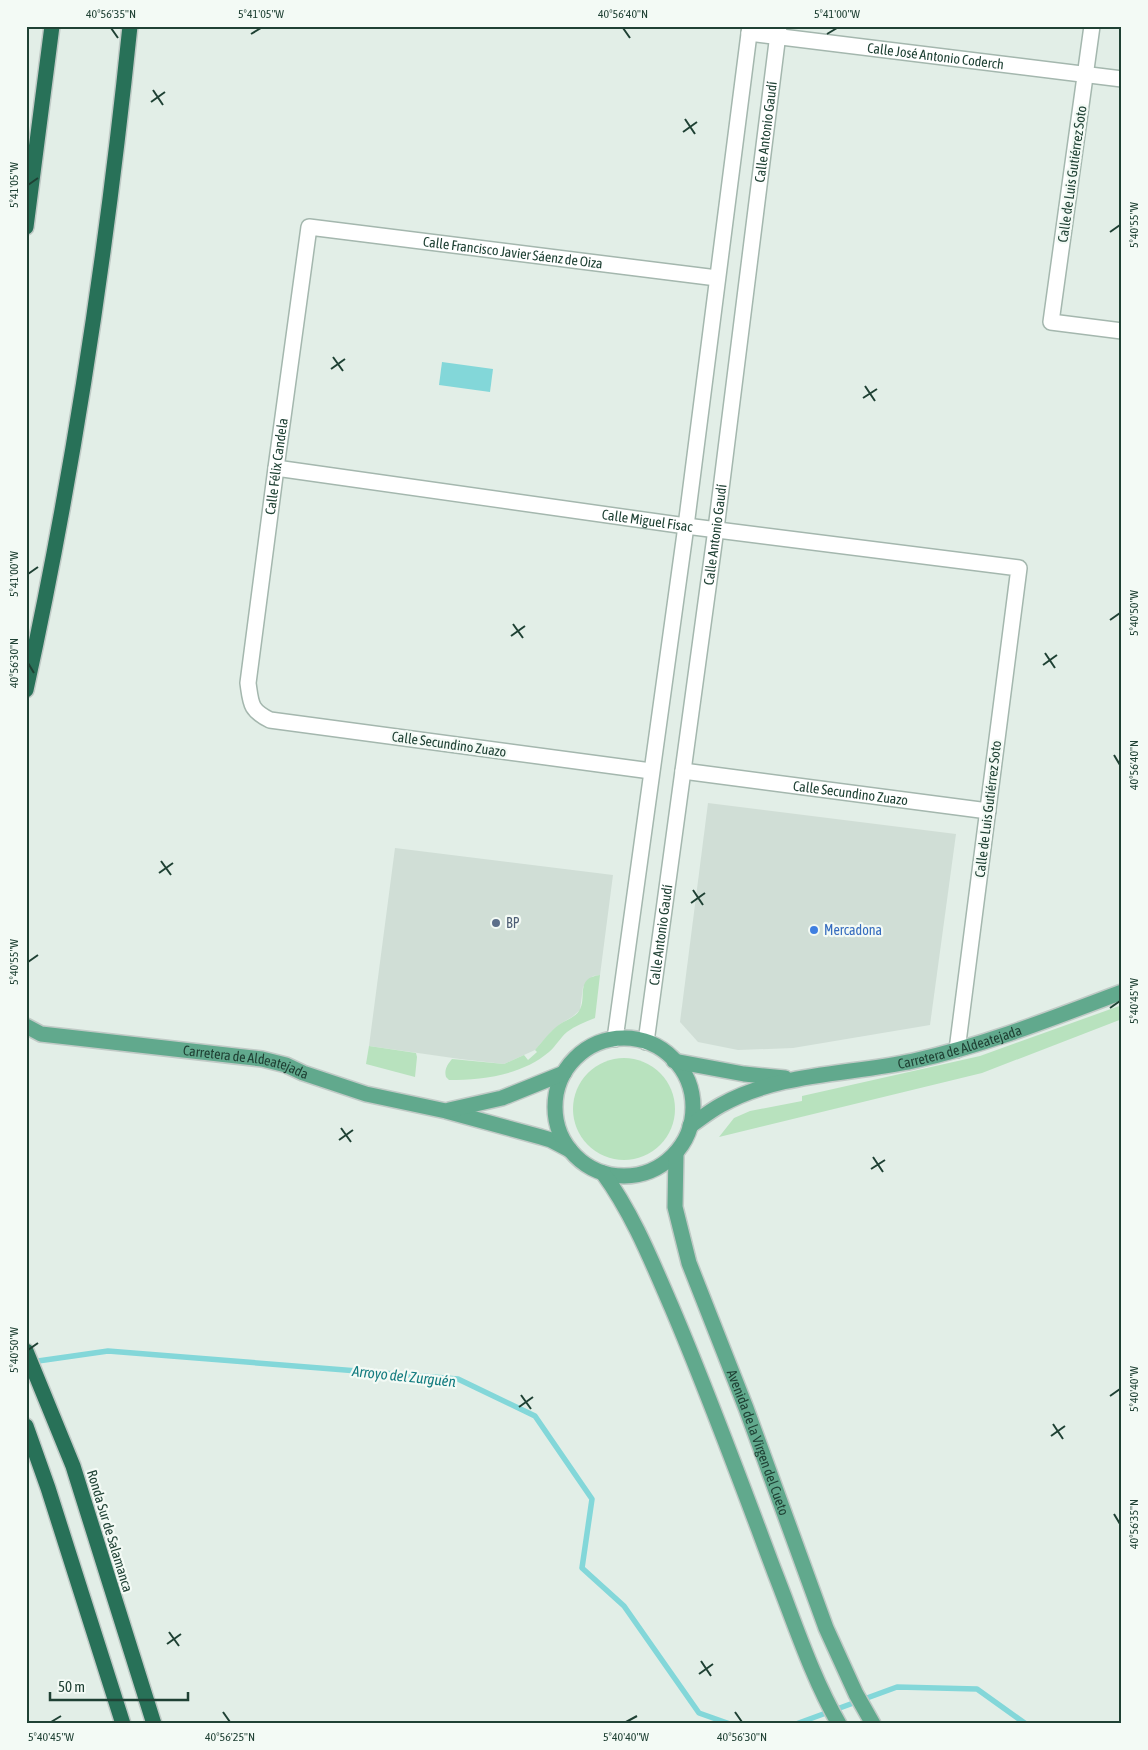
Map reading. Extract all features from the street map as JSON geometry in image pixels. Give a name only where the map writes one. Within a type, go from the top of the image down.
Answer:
[{"type":"highway","points":[[26,227],[52,26]]},
{"type":"highway","points":[[26,690],[41,625],[79,414],[119,138],[130,26]]},
{"type":"highway","name":"Ronda Sur de Salamanca","points":[[26,1351],[72,1466],[153,1721]]},
{"type":"highway","points":[[26,1426],[48,1488],[123,1724]]},
{"type":"main road","name":"Carretera de Aldeatejada","points":[[690,1126],[720,1105],[743,1094],[791,1079],[911,1061],[957,1050],[1027,1028],[1122,992]]},
{"type":"main road","name":"Carretera de Aldeatejada","points":[[26,1026],[41,1034],[262,1059],[286,1065],[303,1073],[366,1094],[446,1111],[552,1140],[570,1150]]},
{"type":"main road","name":"Carretera de Aldeatejada","points":[[26,1039],[41,1034]]},
{"type":"main road","points":[[615,1039],[631,1039],[646,1042],[661,1050],[674,1061],[687,1080],[692,1103],[690,1126],[685,1140],[676,1153],[661,1166],[643,1174],[623,1176],[603,1173],[585,1164],[570,1150],[559,1132],[555,1112],[556,1092],[564,1073],[577,1056],[595,1045],[615,1039]]},
{"type":"main road","name":"Carretera de Aldeatejada","points":[[674,1061],[744,1074],[791,1079]]},
{"type":"main road","name":"Carretera de Aldeatejada","points":[[446,1111],[502,1098],[564,1073]]},
{"type":"main road","name":"Avenida de la Virgen del Cueto","points":[[676,1153],[675,1207],[689,1263],[746,1408],[826,1628],[856,1694],[873,1724]]},
{"type":"main road","name":"Avenida de la Virgen del Cueto","points":[[603,1173],[620,1195],[655,1268],[687,1344],[801,1640],[831,1710],[839,1724]]},
{"type":"street","name":"Calle de Luis Gutiérrez Soto","points":[[1092,26],[1051,322],[1122,331]]},
{"type":"street","name":"Calle José Antonio Coderch","points":[[750,30],[779,32],[1122,79]]},
{"type":"street","name":"Calle Antonio Gaudí","points":[[615,1039],[686,526],[750,30]]},
{"type":"street","name":"Calle Antonio Gaudí","points":[[646,1042],[716,529],[779,32]]},
{"type":"street","name":"Calle Francisco Javier Sáenz de Oiza","points":[[310,228],[718,278]]},
{"type":"street","name":"Calle Félix Candela","points":[[252,706],[248,684],[310,228]]},
{"type":"street","name":"Calle Miguel Fisac","points":[[276,468],[686,526],[1019,568]]},
{"type":"street","name":"Calle de Luis Gutiérrez Soto","points":[[957,1050],[1019,568]]},
{"type":"street","name":"Calle Secundino Zuazo","points":[[252,706],[262,716],[270,720],[651,770]]},
{"type":"street","name":"Calle Secundino Zuazo","points":[[683,771],[988,811]]},
{"type":"shaded area","points":[[708,803],[956,834],[930,1025],[793,1048],[738,1050],[698,1042],[680,1022]]},
{"type":"shaded area","name":"BP","points":[[395,848],[613,875],[600,975],[593,976],[583,987],[580,1010],[551,1032],[535,1050],[504,1064],[369,1046]]},
{"type":"green space","points":[[600,975],[595,1018],[567,1032],[551,1050],[538,1060],[502,1075],[449,1080],[446,1077],[446,1068],[452,1059],[504,1064],[524,1055],[528,1060],[537,1052],[535,1050],[553,1030],[579,1011],[584,984],[592,977]]},
{"type":"green space","points":[[1122,1005],[1122,1019],[982,1073],[719,1137],[734,1118],[750,1111],[802,1101],[802,1096],[980,1056]]},
{"type":"green space","points":[[369,1046],[416,1053],[415,1077],[366,1064]]},
{"type":"green space","points":[[624,1058],[643,1062],[660,1073],[671,1090],[675,1109],[671,1128],[660,1145],[643,1156],[624,1160],[605,1156],[588,1145],[577,1128],[573,1109],[577,1090],[588,1073],[605,1062]]},
{"type":"water","points":[[442,362],[493,369],[490,392],[439,385]]},
{"type":"waterway","name":"Arroyo del Zurguén","points":[[31,1362],[108,1351],[458,1379],[535,1416],[592,1499],[582,1568],[624,1606],[699,1713],[730,1724]]},
{"type":"waterway","name":"Arroyo del Zurguén","points":[[796,1724],[897,1687],[977,1689],[1026,1724]]},
{"type":"place","name":"BP","points":[[496,923]]},
{"type":"place","name":"Mercadona","points":[[814,930]]}]
